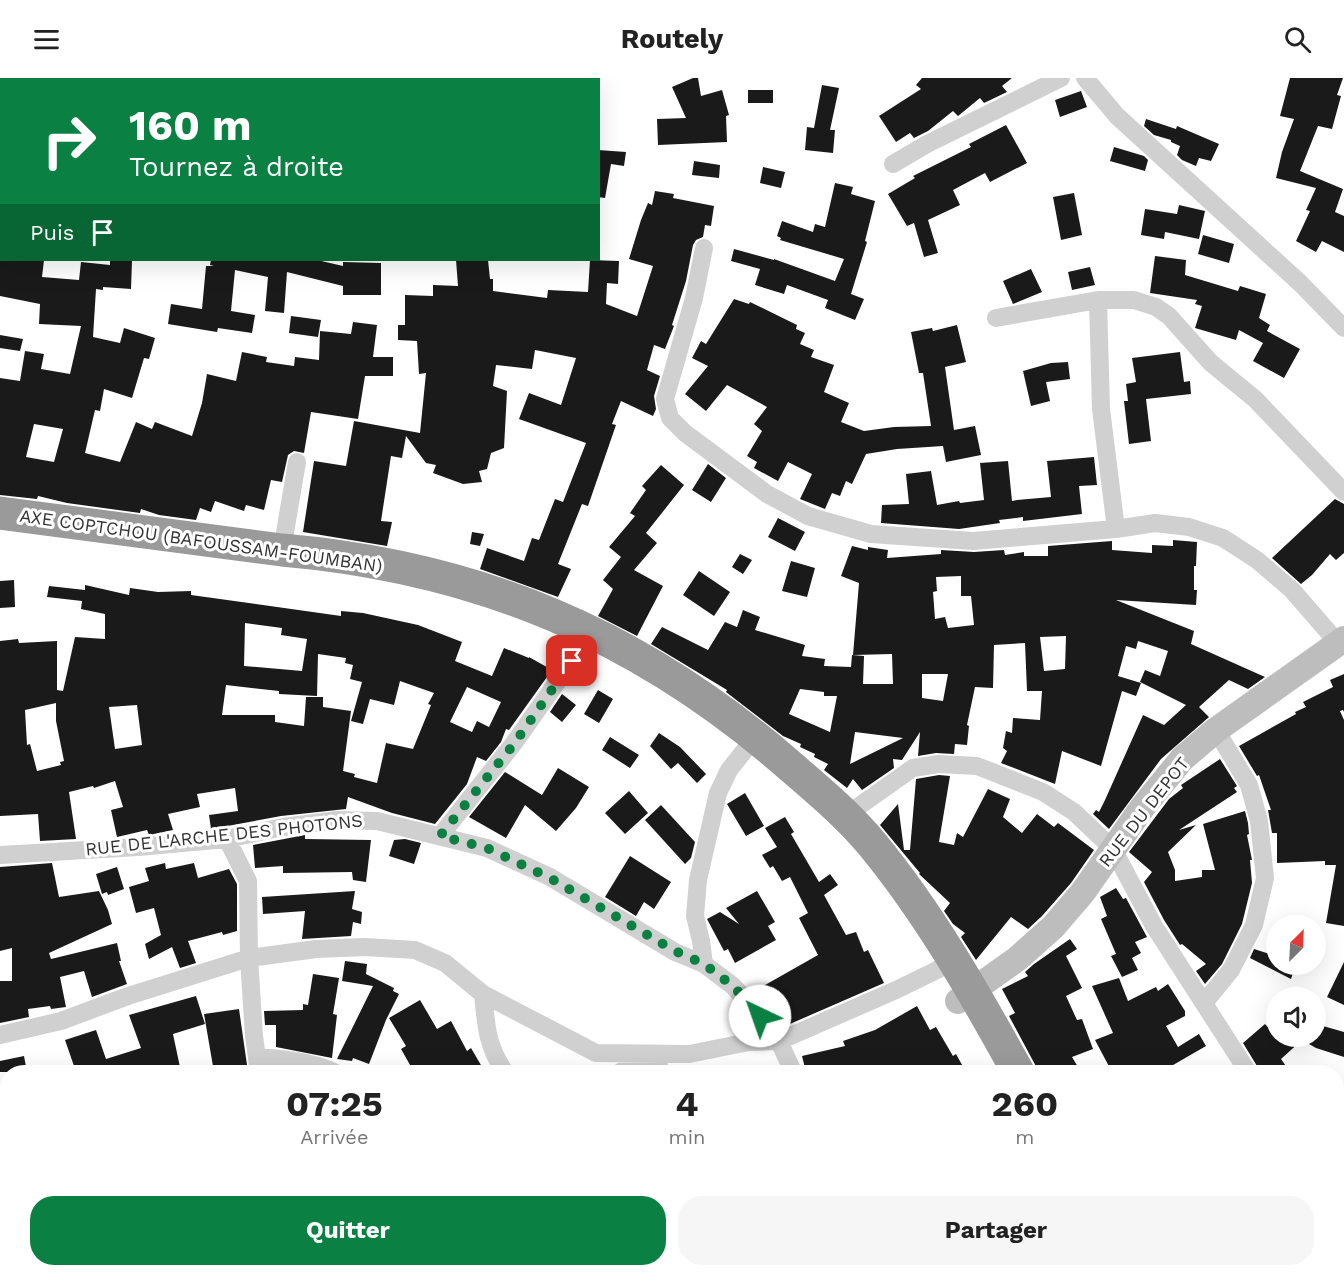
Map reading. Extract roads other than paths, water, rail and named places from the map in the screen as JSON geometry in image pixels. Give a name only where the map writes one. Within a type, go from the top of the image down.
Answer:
[{"type":"highway","name":"AXE COPTCHOU (BAFOUSSAM-FOUMBAN)","points":[[0,513],[50,528],[317,573],[395,578]]},
{"type":"highway","name":"AXE COPTCHOU (BAFOUSSAM-FOUMBAN)","points":[[0,530],[50,528],[322,554],[395,578],[433,594],[474,604],[585,639],[636,676],[749,744]]},
{"type":"highway","points":[[749,744],[845,816],[895,872],[945,965],[1013,1065]]},
{"type":"highway","points":[[749,744],[866,867],[945,965]]},
{"type":"highway","points":[[965,996],[993,1065]]},
{"type":"street","points":[[893,164],[927,144],[1061,78]]},
{"type":"street","points":[[1085,78],[1117,116],[1300,283],[1344,328]]},
{"type":"street","points":[[704,248],[694,298],[665,399],[670,418],[685,433],[767,494],[808,516],[871,534],[973,541],[1116,529],[1155,523],[1189,527],[1223,537],[1257,560],[1292,590],[1341,641]]},
{"type":"street","points":[[1098,300],[1101,409],[1116,529]]},
{"type":"street","points":[[996,318],[1098,300],[1134,300],[1156,307],[1169,316],[1211,363],[1255,399],[1344,492]]},
{"type":"street","points":[[282,550],[297,462]]},
{"type":"street","points":[[440,836],[514,744],[585,639]]},
{"type":"street","name":"RUE DU DEPOT","points":[[965,996],[1017,959],[1053,927],[1083,892],[1142,808],[1182,759],[1216,730],[1341,641]]},
{"type":"street","points":[[1204,1003],[1231,970],[1254,925],[1265,878],[1259,821],[1249,785],[1216,730]]},
{"type":"street","points":[[704,964],[695,916],[698,880],[718,793],[729,770],[749,744]]},
{"type":"street","points":[[845,816],[894,779],[913,768],[938,764],[977,766],[1042,792],[1074,812],[1113,849],[1154,926],[1244,1065]]},
{"type":"street","name":"RUE DE L'ARCHE DES PHOTONS","points":[[0,855],[227,839],[283,827],[337,820],[377,820],[487,848],[550,878],[675,951],[704,964],[733,986],[779,1041],[790,1065]]},
{"type":"street","points":[[227,839],[248,881],[249,958],[258,1065],[282,1059],[313,1065]]},
{"type":"street","points":[[0,1035],[61,1021],[129,996],[249,958],[365,947],[415,950],[445,963],[483,994],[596,1053],[689,1054],[749,1042],[779,1041],[945,965]]},
{"type":"street","points":[[483,994],[487,1037],[500,1065]]},
{"type":"street","points":[[634,1065],[657,1054]]},
{"type":"street","points":[[657,1054],[659,1065]]}]
